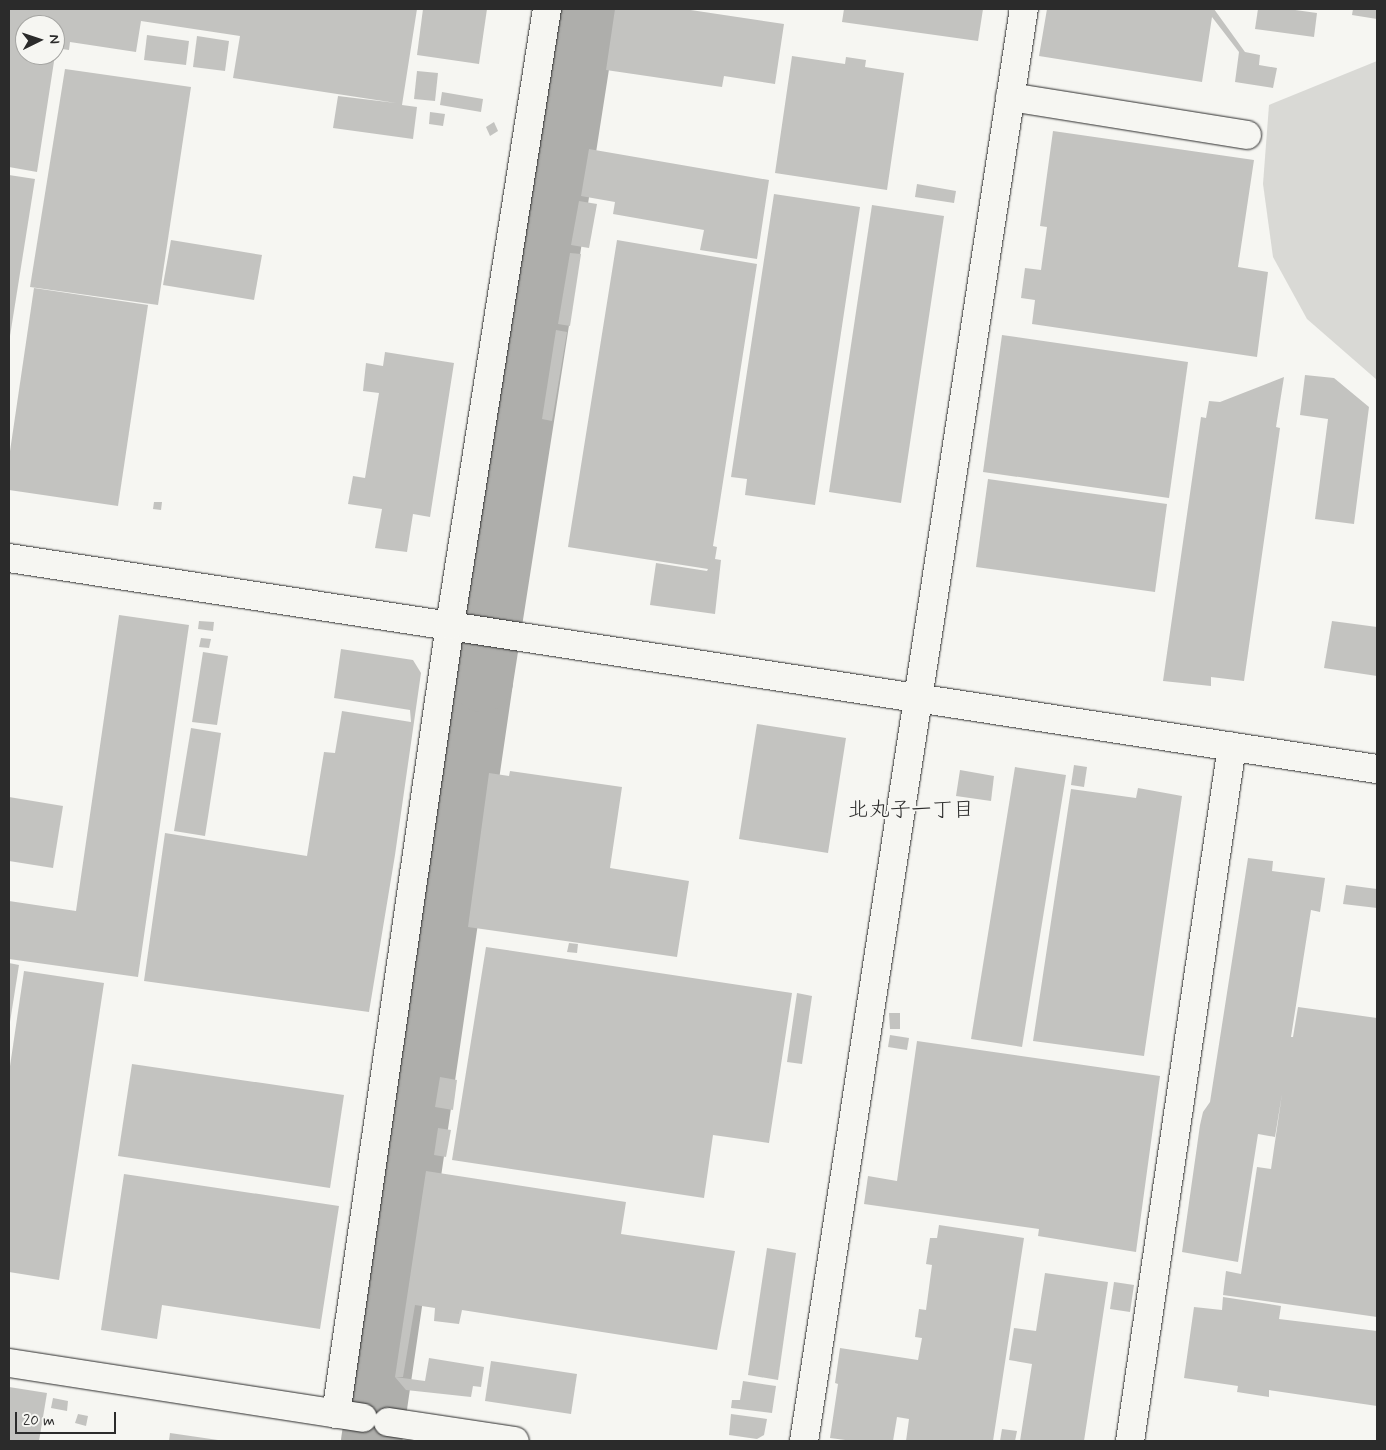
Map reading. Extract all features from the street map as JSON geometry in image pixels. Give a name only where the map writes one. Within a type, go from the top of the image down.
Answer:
[{"type":"street","points":[[336,1414],[459,627],[547,9]]},
{"type":"street","points":[[804,1441],[1024,9]]},
{"type":"street","points":[[1010,98],[1247,135]]},
{"type":"street","points":[[9,558],[1377,769]]},
{"type":"street","points":[[1130,1441],[1232,746]]},
{"type":"street","points":[[9,1363],[515,1441]]},
{"type":"shaded area","points":[[1377,61],[1377,380],[1307,319],[1273,257],[1263,184],[1269,105]]},
{"type":"building","points":[[9,9],[417,9],[402,105],[417,107],[413,139],[333,128],[338,96],[396,103],[233,78],[240,36],[141,21],[136,52],[70,42],[69,50],[65,49],[65,15],[15,15],[15,65],[53,65],[37,172],[9,167]]},
{"type":"building","points":[[423,9],[487,9],[479,64],[417,55]]},
{"type":"building","points":[[615,9],[684,9],[784,24],[775,84],[724,76],[722,87],[606,70]]},
{"type":"building","points":[[844,9],[983,9],[978,41],[842,22]]},
{"type":"building","points":[[1047,9],[1214,9],[1245,52],[1260,55],[1259,65],[1277,68],[1273,88],[1235,82],[1239,52],[1212,17],[1202,82],[1039,56]]},
{"type":"building","points":[[1258,9],[1288,9],[1317,13],[1314,37],[1255,29]]},
{"type":"building","points":[[1353,9],[1377,9],[1377,19],[1352,15]]},
{"type":"building","points":[[147,35],[189,41],[186,65],[144,60]]},
{"type":"building","points":[[197,36],[229,41],[225,71],[193,67]]},
{"type":"building","points":[[792,56],[845,64],[846,57],[866,60],[865,67],[904,73],[887,190],[775,173]]},
{"type":"building","points":[[65,69],[191,87],[158,305],[30,287]]},
{"type":"building","points":[[417,71],[438,73],[435,101],[414,99]]},
{"type":"building","points":[[442,92],[483,99],[481,112],[440,105]]},
{"type":"building","points":[[430,112],[445,114],[443,126],[429,124]]},
{"type":"building","points":[[494,122],[498,131],[490,136],[486,127]]},
{"type":"building","points":[[1053,131],[1254,160],[1238,267],[1268,272],[1257,357],[1032,324],[1035,300],[1021,298],[1025,268],[1041,270],[1047,227],[1040,226]]},
{"type":"building","points":[[589,149],[769,180],[757,259],[700,250],[704,230],[613,214],[615,202],[581,196]]},
{"type":"building","points":[[9,175],[35,179],[10,336],[9,336]]},
{"type":"building","points":[[917,184],[956,191],[954,203],[915,197]]},
{"type":"building","points":[[774,194],[860,207],[815,505],[745,495],[747,479],[731,477]]},
{"type":"building","points":[[579,201],[597,204],[589,248],[571,245]]},
{"type":"building","points":[[872,205],[944,216],[901,503],[829,492]]},
{"type":"building","points":[[171,240],[262,255],[254,300],[163,285]]},
{"type":"building","points":[[617,240],[757,264],[713,546],[717,547],[715,559],[721,560],[715,614],[650,605],[656,563],[707,571],[708,569],[568,547]]},
{"type":"building","points":[[570,253],[581,254],[570,326],[558,324]]},
{"type":"building","points":[[34,288],[148,305],[118,506],[9,490],[9,458]]},
{"type":"building","points":[[556,330],[567,332],[552,421],[542,419]]},
{"type":"building","points":[[1002,335],[1188,362],[1169,498],[983,472]]},
{"type":"building","points":[[385,352],[454,363],[430,517],[413,514],[407,552],[375,548],[382,509],[348,504],[353,476],[365,478],[379,393],[363,391],[366,363],[383,366]]},
{"type":"building","points":[[1305,375],[1334,378],[1369,407],[1354,524],[1315,519],[1328,419],[1300,415]]},
{"type":"building","points":[[1284,377],[1276,427],[1280,428],[1244,681],[1211,677],[1211,686],[1163,681],[1201,417],[1206,418],[1209,401],[1220,402]]},
{"type":"building","points":[[988,479],[1167,504],[1155,592],[976,567]]},
{"type":"building","points":[[154,502],[162,502],[161,510],[153,509]]},
{"type":"building","points":[[119,615],[189,625],[138,977],[9,959],[9,901],[76,911]]},
{"type":"building","points":[[199,621],[214,622],[213,631],[198,629]]},
{"type":"building","points":[[1332,621],[1377,627],[1377,676],[1324,668]]},
{"type":"building","points":[[201,638],[211,639],[209,648],[199,647]]},
{"type":"building","points":[[341,649],[413,660],[421,673],[395,855],[369,1012],[144,981],[165,833],[307,856],[324,752],[335,753],[342,711],[411,722],[410,710],[334,698]]},
{"type":"building","points":[[203,652],[228,656],[217,725],[192,722]]},
{"type":"building","points":[[757,724],[846,738],[828,853],[739,839]]},
{"type":"building","points":[[191,728],[221,733],[205,836],[174,831]]},
{"type":"building","points":[[1074,765],[1087,767],[1084,787],[1071,785]]},
{"type":"building","points":[[1015,767],[1066,775],[1022,1047],[971,1039]]},
{"type":"building","points":[[960,770],[994,776],[991,801],[956,796]]},
{"type":"building","points":[[510,771],[622,787],[610,868],[689,881],[677,957],[468,927],[489,773],[509,776]]},
{"type":"building","points":[[1138,788],[1182,796],[1144,1056],[1033,1041],[1071,789],[1136,798]]},
{"type":"building","points":[[9,797],[63,806],[53,868],[9,861]]},
{"type":"building","points":[[1248,858],[1273,861],[1272,871],[1325,878],[1320,912],[1311,910],[1291,1037],[1293,1037],[1298,1007],[1377,1018],[1377,1317],[1223,1295],[1226,1271],[1241,1274],[1257,1167],[1271,1169],[1282,1094],[1275,1137],[1258,1134],[1238,1262],[1182,1252],[1200,1125],[1203,1112],[1210,1102]]},
{"type":"building","points":[[1346,885],[1377,889],[1377,908],[1343,904]]},
{"type":"building","points":[[569,943],[578,944],[577,953],[567,952]]},
{"type":"building","points":[[486,947],[792,993],[769,1143],[713,1135],[704,1198],[452,1160]]},
{"type":"building","points":[[9,963],[19,965],[10,1022],[9,1022]]},
{"type":"building","points":[[24,971],[104,983],[59,1280],[9,1272],[9,1073]]},
{"type":"building","points":[[797,993],[812,996],[802,1064],[787,1062]]},
{"type":"building","points":[[889,1013],[900,1013],[900,1029],[890,1029]]},
{"type":"building","points":[[890,1035],[909,1038],[907,1050],[888,1047]]},
{"type":"building","points":[[917,1041],[1160,1076],[1136,1252],[1038,1236],[1039,1229],[864,1204],[868,1176],[897,1181]]},
{"type":"building","points":[[132,1064],[344,1095],[330,1188],[118,1156]]},
{"type":"building","points":[[440,1077],[457,1080],[453,1110],[435,1107]]},
{"type":"building","points":[[438,1128],[451,1130],[446,1157],[434,1155]]},
{"type":"building","points":[[426,1171],[626,1202],[621,1234],[735,1251],[717,1350],[462,1310],[459,1324],[434,1321],[435,1308],[415,1305],[403,1377],[395,1377]]},
{"type":"building","points":[[124,1174],[339,1206],[320,1329],[162,1305],[157,1339],[101,1330]]},
{"type":"building","points":[[939,1225],[1024,1238],[993,1441],[906,1441],[909,1419],[897,1417],[893,1441],[853,1441],[830,1438],[838,1384],[835,1383],[840,1348],[918,1360],[922,1338],[915,1337],[919,1309],[926,1310],[932,1265],[926,1264],[930,1238],[937,1238]]},
{"type":"building","points":[[767,1248],[796,1253],[778,1380],[748,1375]]},
{"type":"building","points":[[1045,1273],[1108,1282],[1084,1441],[1020,1441],[1032,1364],[1009,1360],[1014,1328],[1036,1331]]},
{"type":"building","points":[[1114,1282],[1134,1285],[1130,1312],[1110,1309]]},
{"type":"building","points":[[1223,1297],[1281,1306],[1279,1319],[1377,1331],[1377,1406],[1269,1390],[1269,1397],[1237,1392],[1238,1386],[1184,1378],[1194,1307],[1222,1310]]},
{"type":"building","points":[[429,1358],[484,1367],[481,1387],[473,1386],[471,1397],[406,1390],[395,1377],[425,1381]]},
{"type":"building","points":[[491,1361],[577,1374],[571,1414],[485,1401]]},
{"type":"building","points":[[743,1381],[776,1386],[772,1413],[731,1408],[732,1400],[740,1400]]},
{"type":"building","points":[[9,1387],[47,1393],[39,1441],[9,1441]]},
{"type":"building","points":[[53,1398],[68,1401],[67,1411],[51,1408]]},
{"type":"building","points":[[78,1414],[88,1416],[86,1426],[75,1423]]},
{"type":"building","points":[[731,1414],[767,1419],[764,1435],[757,1439],[729,1435]]},
{"type":"building","points":[[1002,1429],[1017,1431],[1015,1441],[1000,1441]]},
{"type":"building","points":[[170,1433],[218,1440],[218,1441],[169,1441]]},
{"type":"waterway","points":[[371,1441],[482,681],[587,9]]},
{"type":"district","name":"北丸子一丁目","points":[[911,810]]}]
